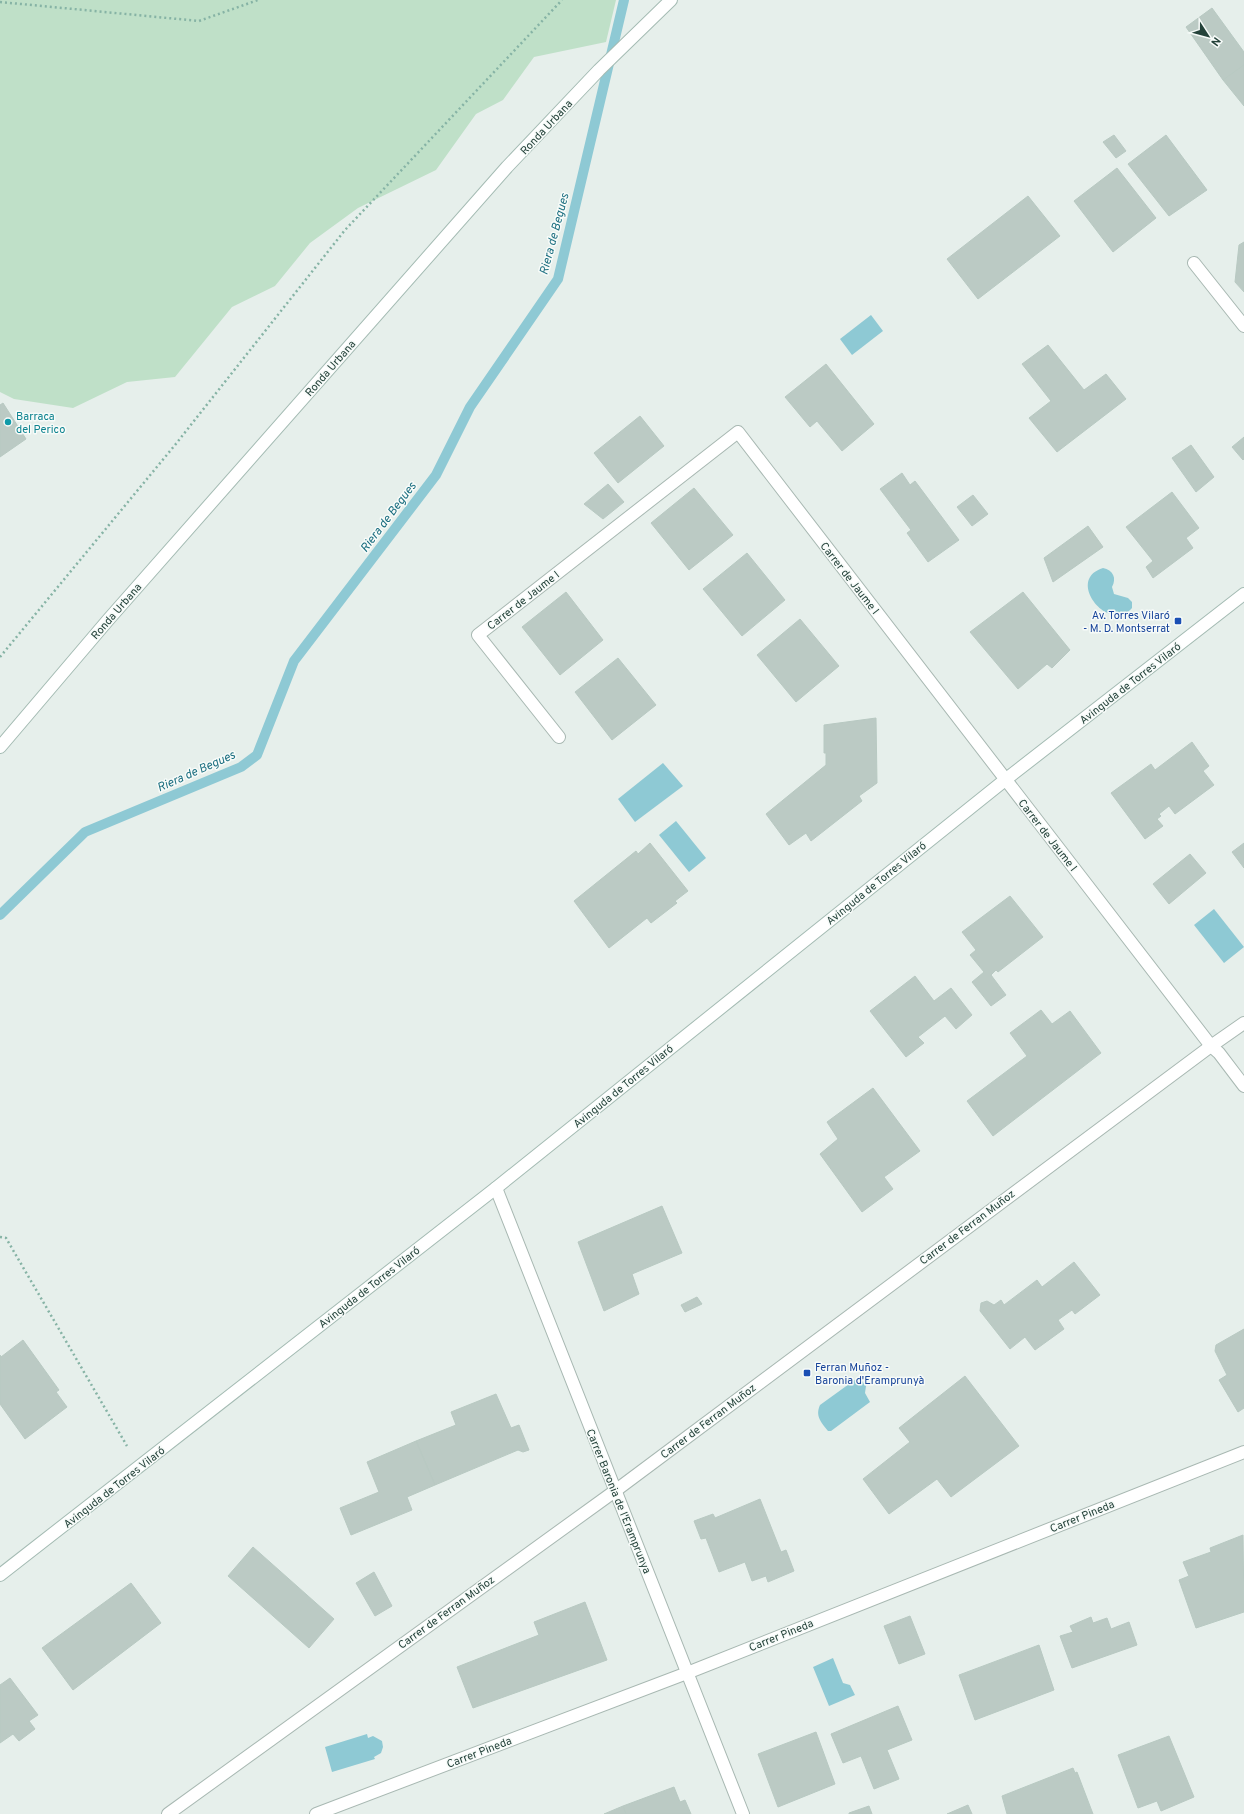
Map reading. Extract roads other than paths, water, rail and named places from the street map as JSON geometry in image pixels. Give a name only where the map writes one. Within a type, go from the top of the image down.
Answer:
[{"type":"street","name":"Ronda Urbana","points":[[0,747],[108,620],[507,167],[599,70],[671,0]]},
{"type":"street","points":[[1194,263],[1244,326]]},
{"type":"street","name":"Carrer de Jaume I","points":[[559,737],[478,635],[738,432],[1005,780],[1211,1046],[1219,1053],[1244,1086]]},
{"type":"street","name":"Avinguda de Torres Vilaró","points":[[0,1575],[496,1188],[1005,780],[1244,594]]},
{"type":"street","name":"Carrer de Ferran Muñoz","points":[[168,1814],[615,1490],[1211,1046],[1244,1023]]},
{"type":"street","name":"Carrer Baronia de l'Eramprunya","points":[[496,1188],[743,1814]]},
{"type":"street","name":"Carrer Pineda","points":[[316,1814],[687,1672],[1244,1452]]},
{"type":"water","points":[[871,315],[883,331],[852,355],[840,339]]},
{"type":"water","points":[[1103,568],[1113,575],[1114,581],[1112,587],[1114,594],[1128,598],[1132,602],[1132,608],[1123,615],[1113,615],[1103,610],[1095,603],[1089,593],[1088,583],[1092,574]]},
{"type":"water","points":[[663,763],[683,786],[635,822],[618,799]]},
{"type":"water","points":[[676,821],[706,858],[689,872],[659,835]]},
{"type":"water","points":[[1214,909],[1244,947],[1224,963],[1194,925]]},
{"type":"water","points":[[856,1379],[862,1381],[866,1386],[865,1393],[870,1402],[831,1431],[828,1431],[818,1416],[820,1405]]},
{"type":"water","points":[[833,1658],[843,1683],[850,1685],[855,1695],[829,1706],[813,1667]]},
{"type":"water","points":[[367,1734],[368,1738],[373,1736],[382,1741],[383,1747],[381,1753],[374,1757],[375,1759],[332,1772],[325,1747]]},
{"type":"waterway","name":"Riera de Begues","points":[[0,915],[85,832],[241,767],[257,755],[294,661],[436,475],[470,407],[558,279],[624,0]]},
{"type":"place","name":"Barraca del Perico","points":[[8,422]]},
{"type":"place","name":"Av. Torres Vilaró - M. D. Montserrat","points":[[1178,621]]},
{"type":"place","name":"Ferran Muñoz - Baronia d'Eramprunyà","points":[[807,1373]]}]
